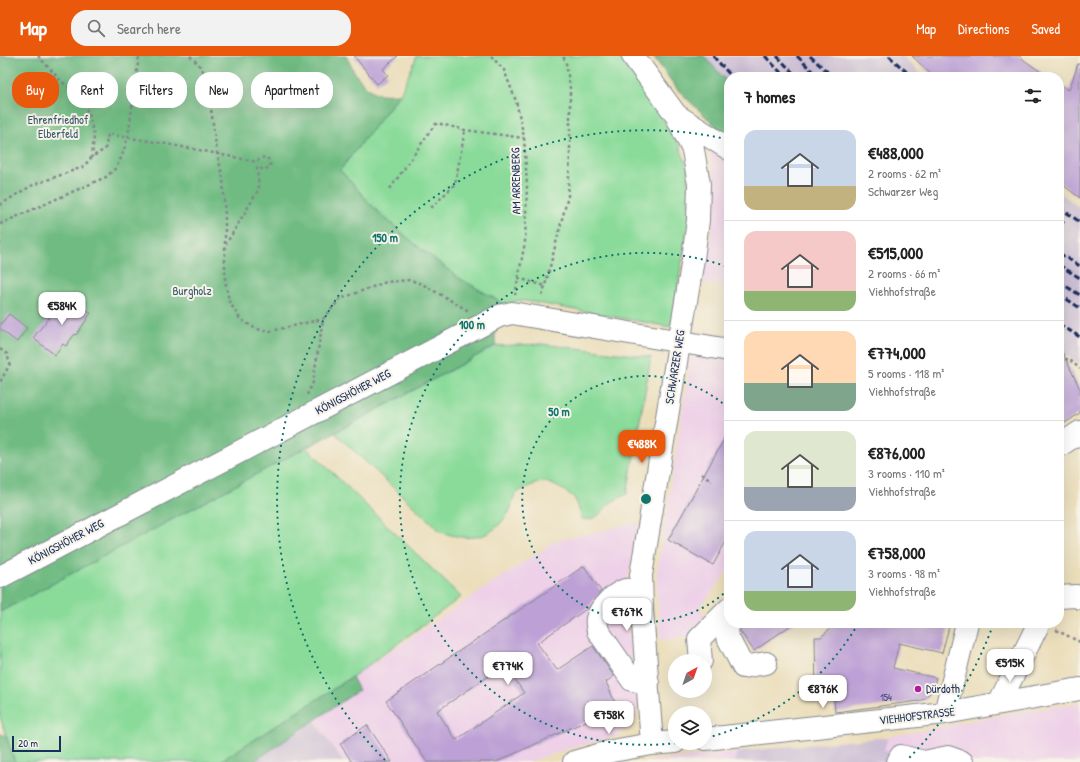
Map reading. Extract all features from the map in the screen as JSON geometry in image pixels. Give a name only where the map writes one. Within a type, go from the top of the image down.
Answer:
[{"type":"street","name":"SCHWARZER WEG","points":[[633,56],[676,115],[693,150],[699,184],[698,220],[680,342],[643,568],[641,589],[652,744]]},
{"type":"street","points":[[676,115],[724,146]]},
{"type":"street","name":"KÖNIGSHÖHER WEG","points":[[0,577],[499,316],[512,313],[724,349]]},
{"type":"street","points":[[1064,443],[1080,432]]},
{"type":"street","points":[[641,589],[626,590],[617,595],[603,607],[597,618],[596,624],[598,631],[632,680],[648,683]]},
{"type":"street","points":[[1064,597],[1076,596],[1080,598]]},
{"type":"street","points":[[700,654],[699,639],[724,615]]},
{"type":"street","points":[[728,628],[727,636],[743,667],[766,663]]},
{"type":"street","points":[[945,714],[966,628]]},
{"type":"street","points":[[999,703],[1045,628]]},
{"type":"street","name":"VIEHHOFSTRASSE","points":[[712,738],[945,714],[1080,689]]},
{"type":"street","points":[[574,762],[612,751],[668,743]]},
{"type":"street","points":[[898,762],[901,756],[924,762],[948,757],[962,762]]},
{"type":"path","points":[[38,56],[60,80],[78,95],[89,114],[94,136],[92,157]]},
{"type":"path","points":[[0,224],[106,177],[116,168],[122,156],[128,137],[139,56]]},
{"type":"path","points":[[190,56],[202,68],[211,109],[217,153],[224,178],[226,244],[225,279],[229,301],[240,319],[256,329],[271,330],[323,319]]},
{"type":"path","name":"AM ARRENBERG","points":[[491,56],[504,70],[516,101],[525,138],[525,242],[512,313]]},
{"type":"path","points":[[542,295],[568,196],[570,155],[570,88],[566,63],[563,56]]},
{"type":"path","points":[[390,189],[437,123],[465,130],[525,138]]},
{"type":"path","points":[[431,208],[455,184],[465,130]]},
{"type":"path","points":[[0,205],[33,185],[83,167],[92,157],[105,149],[108,134],[217,153],[257,162],[260,158],[266,157],[270,161],[270,167],[263,170],[259,168],[257,169],[259,189],[226,244]]},
{"type":"path","points":[[518,278],[545,286]]},
{"type":"path","points":[[301,419],[300,408],[313,382],[323,319],[340,299],[386,282],[410,280],[422,284],[487,322]]},
{"type":"path","points":[[0,348],[7,354],[10,364],[0,382]]},
{"type":"path","points":[[1064,360],[1070,359],[1080,369]]},
{"type":"path","points":[[701,474],[712,480]]},
{"type":"path","points":[[1050,628],[1080,642]]},
{"type":"shaded area","points":[[704,56],[902,56],[919,72],[724,72],[724,78]]},
{"type":"shaded area","points":[[717,149],[724,154],[724,285],[703,283],[713,222],[715,192],[712,164],[709,155]]},
{"type":"shaded area","points":[[1064,196],[1080,208],[1080,365],[1064,354]]},
{"type":"shaded area","points":[[691,356],[724,361],[724,576],[699,607],[709,622],[686,637],[661,640],[657,593],[657,572]]},
{"type":"shaded area","points":[[639,522],[626,590],[629,638],[638,703],[635,718],[627,729],[614,737],[573,747],[528,762],[343,762],[314,720],[359,690],[352,677],[556,541]]},
{"type":"shaded area","points":[[1080,703],[1080,762],[916,762],[883,750],[888,737],[1012,713]]},
{"type":"shaded area","points":[[314,720],[343,762],[253,762]]},
{"type":"shaded area","points":[[888,737],[884,750],[916,762],[734,762],[737,752]]},
{"type":"shaded area","points":[[737,752],[734,762],[642,762],[670,759]]},
{"type":"green space","name":"Burgholz","points":[[0,56],[346,56],[359,79],[369,89],[381,94],[400,94],[340,170],[376,210],[416,245],[459,278],[504,304],[495,310],[495,346],[0,612]]},
{"type":"green space","points":[[416,56],[619,56],[653,103],[679,145],[688,169],[689,218],[671,327],[520,300],[504,304],[459,278],[416,245],[376,210],[340,170],[400,94]]},
{"type":"green space","points":[[653,56],[704,56],[724,78],[724,134],[678,90]]},
{"type":"green space","points":[[541,344],[651,357],[627,494],[609,504],[595,518],[582,519],[577,503],[573,497],[557,487],[543,482],[530,486],[517,493],[514,497],[509,512],[495,528],[487,533],[480,536],[462,537],[441,532],[335,433],[495,346]]},
{"type":"green space","points":[[306,447],[461,597],[352,677],[219,762],[15,762],[0,717],[0,612]]},
{"type":"green space","points":[[352,677],[359,690],[253,762],[219,762]]},
{"type":"green space","points":[[0,734],[6,736],[15,762],[0,762]]},
{"type":"building","points":[[354,56],[398,56],[383,69],[388,75],[377,84]]},
{"type":"building","points":[[912,56],[1020,56],[1041,72],[929,72]]},
{"type":"building","points":[[1078,64],[1080,64],[1080,198],[1064,186],[1064,87],[1069,90]]},
{"type":"building","points":[[66,300],[72,305],[75,301],[91,313],[77,334],[74,335],[66,346],[63,344],[55,355],[33,338],[59,305],[61,307]]},
{"type":"building","points":[[9,314],[27,328],[17,342],[0,329],[0,325]]},
{"type":"building","points":[[1064,355],[1080,389],[1080,413],[1064,424]]},
{"type":"building","points":[[724,439],[724,545],[713,565],[668,540]]},
{"type":"building","points":[[584,566],[601,591],[588,608],[537,643],[557,670],[593,646],[614,676],[606,682],[617,707],[496,762],[427,762],[386,701]],"holes":[[[505,665],[524,693],[456,740],[437,711]]]},
{"type":"building","points":[[740,628],[787,628],[754,651],[740,631]]},
{"type":"building","points":[[831,628],[949,628],[942,653],[899,643],[893,668],[936,678],[932,691],[924,699],[919,701],[835,712],[834,699],[816,695],[815,637],[821,637]]},
{"type":"building","points":[[367,725],[392,762],[352,762],[340,744]]},
{"type":"railway","points":[[713,56],[727,72]]},
{"type":"railway","points":[[765,56],[780,72]]},
{"type":"railway","points":[[777,56],[792,72]]},
{"type":"railway","points":[[797,56],[813,72]]},
{"type":"railway","points":[[810,56],[828,72]]},
{"type":"railway","points":[[889,56],[907,72]]},
{"type":"railway","points":[[1064,211],[1080,222]]},
{"type":"railway","points":[[1064,256],[1080,266]]},
{"type":"railway","points":[[1064,268],[1080,278]]},
{"type":"railway","points":[[1064,285],[1080,295]]},
{"type":"railway","points":[[1064,297],[1080,308]]},
{"type":"railway","points":[[1064,327],[1080,337]]},
{"type":"place","name":"Dürdoth","points":[[918,689]]},
{"type":"park label","name":"Ehrenfriedhof Elberfeld","points":[[58,127]]}]
